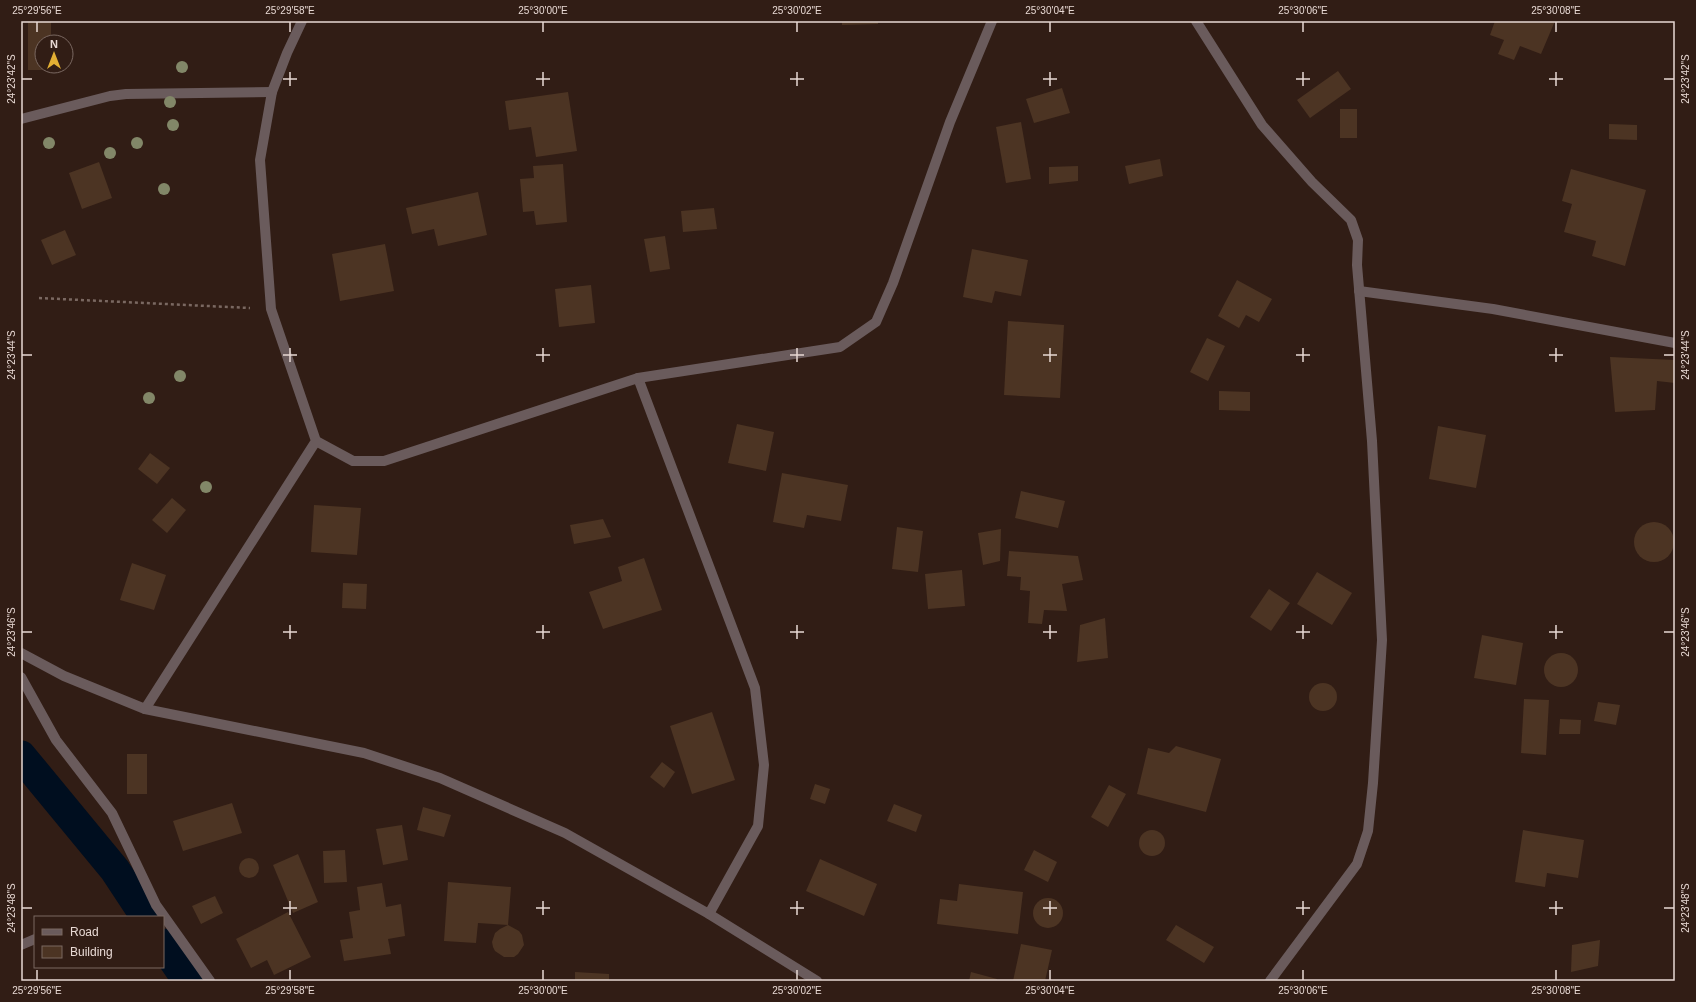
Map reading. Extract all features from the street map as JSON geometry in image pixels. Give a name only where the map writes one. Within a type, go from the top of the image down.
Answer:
[{"type":"street","points":[[302,21],[287,53],[272,92],[260,160],[271,309],[316,441],[353,461],[384,461],[638,378],[840,347],[876,322],[893,284],[950,122],[992,21]]},
{"type":"street","points":[[1196,21],[1262,125],[1312,182],[1351,220],[1358,240],[1356,265],[1372,441],[1382,640],[1373,783],[1368,830],[1357,864],[1270,981]]},
{"type":"street","points":[[21,119],[110,96],[126,94],[272,92]]},
{"type":"street","points":[[1359,291],[1493,309],[1675,343]]},
{"type":"street","points":[[638,378],[755,688],[764,765],[758,826],[709,914]]},
{"type":"street","points":[[145,709],[316,441]]},
{"type":"street","points":[[21,653],[64,676],[145,709],[364,753],[440,778],[565,834],[709,914],[817,981]]},
{"type":"street","points":[[21,678],[56,740],[112,813],[156,905],[164,916]]},
{"type":"street","points":[[164,916],[210,981]]},
{"type":"street","points":[[21,945],[34,939]]},
{"type":"path","points":[[39,298],[271,309]]},
{"type":"building","points":[[28,21],[51,21],[51,34],[34,34],[34,70],[28,70]]},
{"type":"building","points":[[842,21],[878,21],[878,24],[842,25]]},
{"type":"building","points":[[1495,21],[1555,21],[1541,54],[1520,46],[1514,60],[1498,54],[1504,40],[1490,35]]},
{"type":"building","points":[[1338,71],[1351,89],[1310,118],[1297,100]]},
{"type":"building","points":[[1062,88],[1070,113],[1034,123],[1026,99]]},
{"type":"building","points":[[568,92],[577,151],[536,157],[531,127],[509,130],[505,101]]},
{"type":"building","points":[[1340,109],[1357,109],[1357,138],[1340,138]]},
{"type":"building","points":[[1021,122],[1031,179],[1006,183],[996,127]]},
{"type":"building","points":[[1609,124],[1637,125],[1637,140],[1609,139]]},
{"type":"building","points":[[1160,159],[1163,176],[1129,184],[1125,166]]},
{"type":"building","points":[[99,162],[112,198],[82,209],[69,173]]},
{"type":"building","points":[[563,164],[567,222],[536,225],[534,211],[523,212],[520,179],[534,178],[533,166]]},
{"type":"building","points":[[1078,166],[1078,181],[1049,184],[1049,167]]},
{"type":"building","points":[[1571,169],[1646,190],[1625,266],[1592,256],[1596,241],[1564,232],[1572,204],[1562,201]]},
{"type":"building","points":[[478,192],[487,235],[438,246],[434,229],[412,234],[406,208]]},
{"type":"building","points":[[714,208],[717,229],[683,232],[681,211]]},
{"type":"building","points":[[65,230],[76,255],[52,265],[41,240]]},
{"type":"building","points":[[665,236],[670,269],[650,272],[644,239]]},
{"type":"building","points":[[385,244],[394,291],[340,301],[332,254]]},
{"type":"building","points":[[972,249],[1028,260],[1021,296],[995,291],[992,303],[963,297]]},
{"type":"building","points":[[1237,280],[1272,299],[1259,322],[1246,315],[1239,328],[1218,316]]},
{"type":"building","points":[[591,285],[595,323],[559,327],[555,289]]},
{"type":"building","points":[[1008,321],[1064,325],[1060,398],[1004,395]]},
{"type":"building","points":[[1207,338],[1225,346],[1208,381],[1190,372]]},
{"type":"building","points":[[1610,357],[1675,360],[1675,383],[1657,381],[1655,410],[1615,412]]},
{"type":"building","points":[[1219,391],[1250,392],[1250,411],[1219,410]]},
{"type":"building","points":[[737,424],[774,432],[766,471],[728,463]]},
{"type":"building","points":[[1438,426],[1486,435],[1476,488],[1429,479]]},
{"type":"building","points":[[150,453],[170,468],[157,484],[138,469]]},
{"type":"building","points":[[782,473],[848,485],[841,521],[807,515],[804,528],[773,522]]},
{"type":"building","points":[[1021,491],[1065,501],[1058,528],[1015,518]]},
{"type":"building","points":[[172,498],[186,510],[167,533],[152,520]]},
{"type":"building","points":[[314,505],[361,508],[357,555],[311,552]]},
{"type":"building","points":[[603,519],[611,537],[574,544],[570,525]]},
{"type":"building","points":[[1658,522],[1665,525],[1671,531],[1674,542],[1673,550],[1665,559],[1658,562],[1650,562],[1643,559],[1635,550],[1634,538],[1637,531],[1646,523]]},
{"type":"building","points":[[897,527],[923,531],[918,572],[892,569]]},
{"type":"building","points":[[1001,529],[1000,561],[983,565],[978,533]]},
{"type":"building","points":[[1009,551],[1078,556],[1083,580],[1062,584],[1067,611],[1044,610],[1042,624],[1028,623],[1030,591],[1020,590],[1021,577],[1007,576]]},
{"type":"building","points":[[644,558],[662,610],[603,629],[589,592],[622,581],[618,567]]},
{"type":"building","points":[[132,563],[166,575],[154,610],[120,600]]},
{"type":"building","points":[[962,570],[965,606],[928,609],[925,574]]},
{"type":"building","points":[[1317,572],[1352,593],[1332,625],[1297,604]]},
{"type":"building","points":[[343,583],[367,584],[366,609],[342,608]]},
{"type":"building","points":[[1269,589],[1290,603],[1271,631],[1250,617]]},
{"type":"building","points":[[1105,618],[1108,658],[1077,662],[1080,625]]},
{"type":"building","points":[[1482,635],[1523,643],[1516,685],[1474,678]]},
{"type":"building","points":[[1564,653],[1571,655],[1576,660],[1578,670],[1576,680],[1571,685],[1558,687],[1551,685],[1546,680],[1544,667],[1546,660],[1551,655]]},
{"type":"building","points":[[1323,683],[1329,684],[1333,687],[1336,691],[1336,703],[1333,707],[1329,710],[1323,711],[1317,710],[1313,707],[1310,703],[1309,697],[1310,691],[1313,687],[1317,684]]},
{"type":"building","points":[[1524,699],[1549,700],[1546,755],[1521,753]]},
{"type":"building","points":[[1598,702],[1620,705],[1616,725],[1594,721]]},
{"type":"building","points":[[712,712],[735,780],[692,794],[670,726]]},
{"type":"building","points":[[1560,719],[1581,720],[1580,734],[1559,734]]},
{"type":"building","points":[[1176,746],[1221,759],[1206,812],[1137,794],[1148,748],[1169,753]]},
{"type":"building","points":[[127,754],[147,754],[147,794],[127,794]]},
{"type":"building","points":[[662,762],[675,772],[664,788],[650,777]]},
{"type":"building","points":[[815,784],[830,789],[825,804],[810,799]]},
{"type":"building","points":[[1109,785],[1126,794],[1108,827],[1091,817]]},
{"type":"building","points":[[232,803],[242,833],[183,851],[173,821]]},
{"type":"building","points":[[894,804],[922,815],[916,832],[887,821]]},
{"type":"building","points":[[423,807],[451,815],[444,837],[417,830]]},
{"type":"building","points":[[402,825],[408,860],[383,865],[376,829]]},
{"type":"building","points":[[1152,830],[1161,834],[1165,843],[1161,852],[1152,856],[1143,852],[1139,843],[1143,834]]},
{"type":"building","points":[[1523,830],[1584,840],[1578,878],[1547,873],[1545,887],[1515,882]]},
{"type":"building","points":[[345,850],[347,882],[324,883],[323,851]]},
{"type":"building","points":[[1034,850],[1057,862],[1048,882],[1024,870]]},
{"type":"building","points":[[298,854],[318,902],[293,913],[273,865]]},
{"type":"building","points":[[245,858],[253,858],[259,864],[259,872],[253,878],[245,878],[239,872],[239,864]]},
{"type":"building","points":[[820,859],[877,884],[864,916],[806,891]]},
{"type":"building","points":[[448,882],[511,887],[508,925],[478,923],[476,943],[444,941]]},
{"type":"building","points":[[382,883],[386,907],[401,904],[405,936],[388,939],[391,954],[344,961],[340,940],[353,938],[349,912],[360,910],[357,887]]},
{"type":"building","points":[[959,884],[1023,892],[1018,934],[937,924],[940,899],[957,901]]},
{"type":"building","points":[[215,896],[223,913],[201,924],[192,906]]},
{"type":"building","points":[[1048,898],[1059,902],[1063,913],[1059,924],[1048,928],[1037,924],[1033,913],[1037,902]]},
{"type":"building","points":[[288,912],[311,957],[274,975],[267,960],[251,968],[236,939]]},
{"type":"building","points":[[508,925],[519,931],[522,935],[524,945],[514,957],[504,957],[495,951],[492,942],[495,933]]},
{"type":"building","points":[[1176,925],[1214,947],[1204,963],[1166,940]]},
{"type":"building","points":[[1600,940],[1598,966],[1571,972],[1572,945]]},
{"type":"building","points":[[1021,944],[1052,950],[1045,981],[1013,981]]},
{"type":"building","points":[[575,972],[609,974],[609,981],[575,981]]},
{"type":"building","points":[[971,972],[997,979],[997,981],[969,981]]},
{"type":"waterway","points":[[21,756],[115,870],[145,916]]},
{"type":"waterway","points":[[164,945],[188,981]]}]
